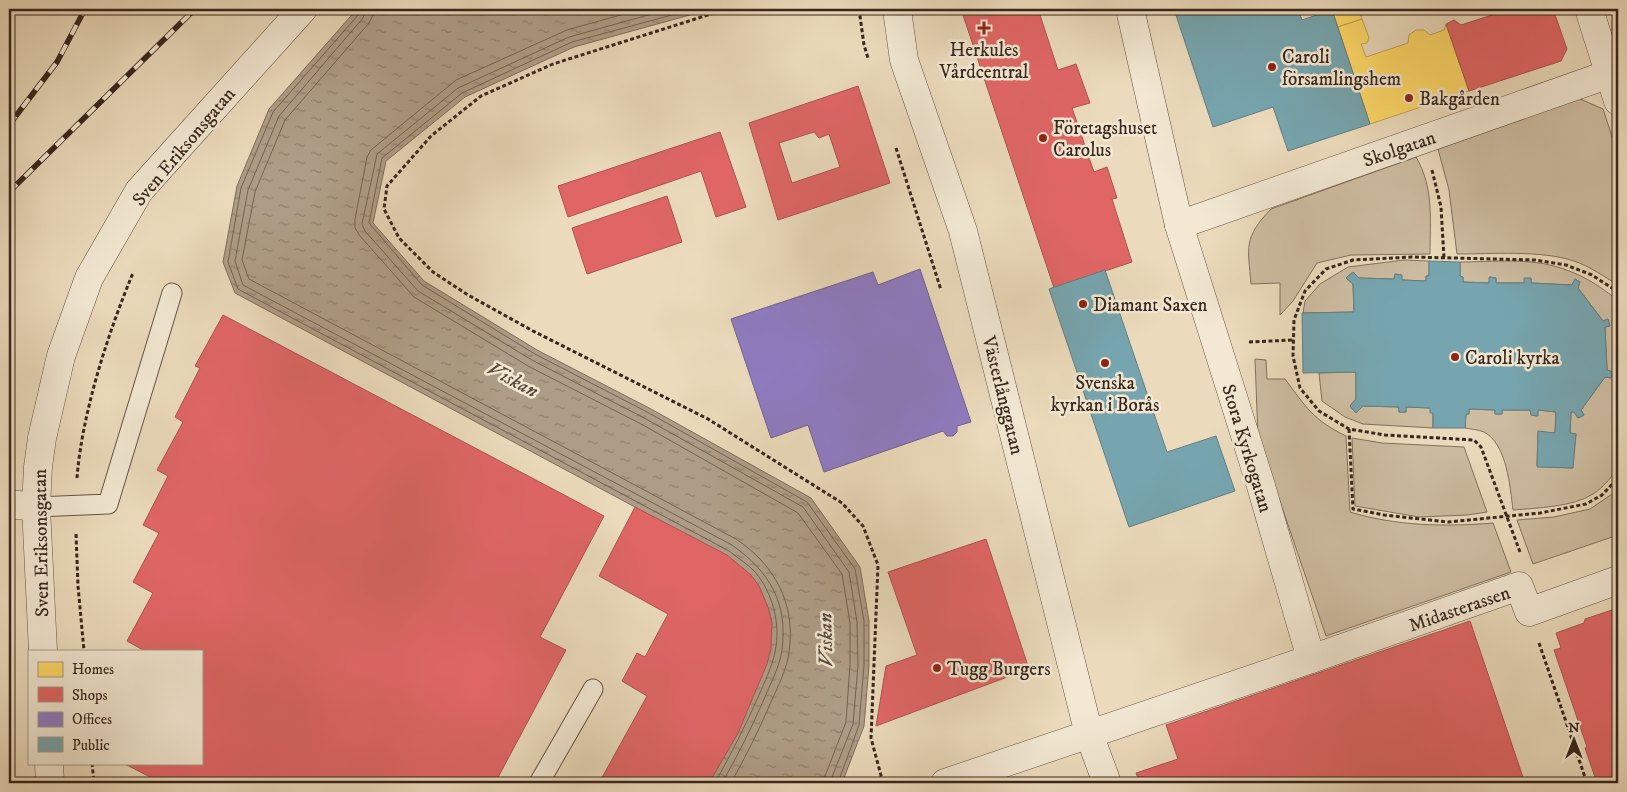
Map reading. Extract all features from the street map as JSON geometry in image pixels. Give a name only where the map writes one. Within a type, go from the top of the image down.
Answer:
[{"type":"street","name":"Sven Eriksonsgatan","points":[[43,650],[36,507],[38,467],[44,428],[61,356],[90,278],[139,191],[304,9]]},
{"type":"street","name":"Västerlånggatan","points":[[899,9],[898,17],[904,60],[963,231],[1089,734],[1107,783]]},
{"type":"street","name":"Stora Kyrkogatan","points":[[1130,9],[1179,225],[1261,486],[1311,659]]},
{"type":"street","points":[[1589,9],[1614,73],[1618,101]]},
{"type":"street","name":"Skolgatan","points":[[1179,225],[1614,73]]},
{"type":"street","points":[[9,504],[36,507]]},
{"type":"street","name":"Midasterassen","points":[[1311,659],[1519,586],[1529,612],[1618,580]]},
{"type":"street","points":[[945,783],[1311,659]]},
{"type":"street","points":[[49,764],[50,783]]},
{"type":"lane","points":[[36,507],[108,504],[172,293]]},
{"type":"lane","points":[[539,783],[593,689]]},
{"type":"path","points":[[727,9],[553,64],[481,96],[431,136],[387,186],[384,209],[399,238],[433,272],[468,295],[533,331],[708,419],[842,503],[863,526],[878,565],[871,738],[884,783]]},
{"type":"path","points":[[1424,139],[1441,207],[1444,258]]},
{"type":"path","points":[[1508,517],[1482,447],[1474,440],[1385,435],[1349,429],[1319,411],[1300,388],[1293,356],[1294,320],[1305,291],[1326,268],[1353,260],[1412,257],[1535,260],[1566,265],[1592,275],[1618,292]]},
{"type":"path","points":[[1216,342],[1293,340]]},
{"type":"path","points":[[1349,429],[1353,509],[1384,515],[1448,522],[1540,514],[1586,504],[1602,495],[1618,478]]},
{"type":"path","points":[[1529,612],[1588,783]]},
{"type":"path","points":[[92,764],[94,783]]},
{"type":"shaded area","points":[[1578,98],[1603,109],[1618,155],[1618,285],[1574,261],[1547,255],[1516,253],[1457,254],[1449,190],[1438,149]]},
{"type":"shaded area","points":[[1416,157],[1426,180],[1430,204],[1430,254],[1351,255],[1317,263],[1293,301],[1280,315],[1280,283],[1251,284],[1249,244],[1262,219],[1271,209]]},
{"type":"shaded area","points":[[1404,260],[1429,261],[1429,276],[1426,276],[1426,281],[1402,280],[1401,275],[1395,274],[1394,279],[1359,278],[1353,272],[1346,278],[1353,284],[1354,312],[1303,313],[1305,301],[1320,284],[1348,267]]},
{"type":"shaded area","points":[[1520,261],[1554,266],[1588,280],[1618,301],[1618,469],[1597,492],[1575,502],[1513,510],[1506,467],[1498,446],[1484,432],[1465,428],[1466,414],[1469,414],[1469,409],[1495,410],[1495,414],[1502,414],[1502,410],[1530,410],[1531,415],[1537,416],[1538,410],[1556,412],[1555,433],[1538,432],[1537,466],[1572,468],[1576,434],[1570,433],[1571,412],[1574,412],[1578,418],[1584,415],[1581,410],[1605,377],[1611,378],[1613,372],[1607,370],[1605,327],[1610,326],[1608,319],[1603,321],[1578,288],[1580,282],[1575,279],[1572,285],[1531,283],[1531,278],[1524,283],[1496,283],[1496,278],[1490,277],[1489,283],[1463,282],[1463,277],[1460,276],[1460,262]]},
{"type":"shaded area","points":[[1255,359],[1266,360],[1267,379],[1285,379],[1311,412],[1346,436],[1350,512],[1403,523],[1457,525],[1493,523],[1511,572],[1326,636],[1258,437]]},
{"type":"shaded area","points":[[1356,372],[1356,399],[1350,406],[1356,413],[1363,406],[1399,407],[1399,412],[1406,412],[1406,407],[1430,408],[1433,413],[1433,428],[1363,424],[1345,417],[1322,401],[1319,373]]},
{"type":"shaded area","points":[[1352,438],[1382,443],[1464,447],[1487,512],[1467,515],[1419,517],[1355,506]]},
{"type":"shaded area","points":[[1618,490],[1618,535],[1533,564],[1517,520],[1554,517],[1590,509]]},
{"type":"water","name":"Viskan","points":[[357,9],[708,9],[574,47],[465,97],[386,161],[373,223],[424,281],[537,350],[651,409],[811,498],[860,567],[869,621],[869,665],[864,726],[842,783],[709,783],[738,733],[772,623],[759,586],[635,507],[235,293],[223,262],[237,186],[269,109]]},
{"type":"building: Homes","points":[[1332,9],[1359,9],[1362,19],[1338,27]]},
{"type":"building: Homes","points":[[1362,19],[1369,38],[1367,43],[1361,44],[1366,57],[1408,43],[1409,35],[1416,30],[1424,30],[1430,35],[1444,30],[1446,24],[1469,91],[1370,124],[1338,27]]},
{"type":"building: Shops","name":"Företagshuset Carolus","points":[[961,9],[1038,9],[1058,70],[1076,64],[1090,103],[1072,108],[1094,172],[1107,167],[1117,198],[1112,199],[1132,262],[1054,288]]},
{"type":"building: Shops","points":[[1494,9],[1553,9],[1567,49],[1561,61],[1469,91],[1446,24],[1454,20],[1461,25],[1495,14]]},
{"type":"building: Shops","points":[[858,86],[890,183],[778,220],[749,123]],"holes":[[[814,132],[819,138],[829,134],[840,167],[792,183],[779,143]]]},
{"type":"building: Shops","points":[[720,132],[746,207],[716,217],[701,171],[568,217],[558,186]]},
{"type":"building: Shops","points":[[667,196],[682,242],[587,274],[572,228]]},
{"type":"building: Shops","points":[[223,315],[604,516],[540,637],[566,650],[495,783],[152,783],[154,779],[125,764],[202,764],[202,650],[143,650],[127,641],[153,593],[133,582],[159,533],[143,525],[168,476],[157,470],[183,422],[175,417],[200,368],[195,366]]},
{"type":"building: Shops","points":[[635,507],[727,555],[751,575],[759,586],[769,610],[772,623],[771,649],[767,664],[738,733],[709,783],[599,783],[647,696],[622,681],[637,653],[645,657],[668,614],[599,576]]},
{"type":"building: Shops","points":[[986,539],[1029,669],[876,726],[886,666],[917,655],[888,572]]},
{"type":"building: Shops","points":[[1618,608],[1618,783],[1597,783],[1585,748],[1587,747],[1554,650],[1561,648],[1556,633],[1584,623],[1585,619]]},
{"type":"building: Shops","points":[[1470,621],[1525,783],[1140,783],[1136,773],[1178,759],[1166,725]]},
{"type":"building: Offices","points":[[920,269],[971,422],[957,426],[957,432],[953,436],[947,436],[943,431],[824,472],[808,425],[771,438],[731,319],[873,272],[878,285]]},
{"type":"building: Public","name":"Caroli församlingshem","points":[[1174,9],[1298,9],[1302,20],[1332,10],[1370,124],[1288,151],[1273,107],[1213,127]]},
{"type":"building: Public","name":"Caroli kyrka","points":[[1429,261],[1460,262],[1460,276],[1463,277],[1463,282],[1489,283],[1489,277],[1496,278],[1496,283],[1524,283],[1524,278],[1531,278],[1531,283],[1572,285],[1575,279],[1580,282],[1578,288],[1603,321],[1608,319],[1610,326],[1605,327],[1607,370],[1613,372],[1611,378],[1605,377],[1581,410],[1584,415],[1578,418],[1574,412],[1571,412],[1570,433],[1576,434],[1573,468],[1537,467],[1538,431],[1555,433],[1556,412],[1538,410],[1538,416],[1531,415],[1530,410],[1502,410],[1502,414],[1495,414],[1495,410],[1469,409],[1469,414],[1466,414],[1465,428],[1433,428],[1433,413],[1430,413],[1430,408],[1406,407],[1406,412],[1399,412],[1399,407],[1363,406],[1356,413],[1350,406],[1356,399],[1356,372],[1303,373],[1302,313],[1354,312],[1353,284],[1346,278],[1353,272],[1359,278],[1394,279],[1395,274],[1402,275],[1402,280],[1426,281],[1426,276],[1429,276]]},
{"type":"building: Public","name":"Svenska kyrkan i Borås","points":[[1105,270],[1167,452],[1216,436],[1235,491],[1129,527],[1049,289]]},
{"type":"railway","points":[[9,125],[57,62],[85,9]]},
{"type":"railway","points":[[9,192],[195,9]]},
{"type":"place","name":"Herkules Vårdcentral","points":[[984,28]]},
{"type":"place","name":"Caroli församlingshem","points":[[1272,67]]},
{"type":"place","name":"Bakgården","points":[[1409,98]]},
{"type":"place","name":"Företagshuset Carolus","points":[[1043,138]]},
{"type":"place","name":"Diamant Saxen","points":[[1083,304]]},
{"type":"place","name":"Caroli kyrka","points":[[1455,357]]},
{"type":"place","name":"Svenska kyrkan i Borås","points":[[1105,363]]},
{"type":"place","name":"Tugg Burgers","points":[[937,668]]}]
